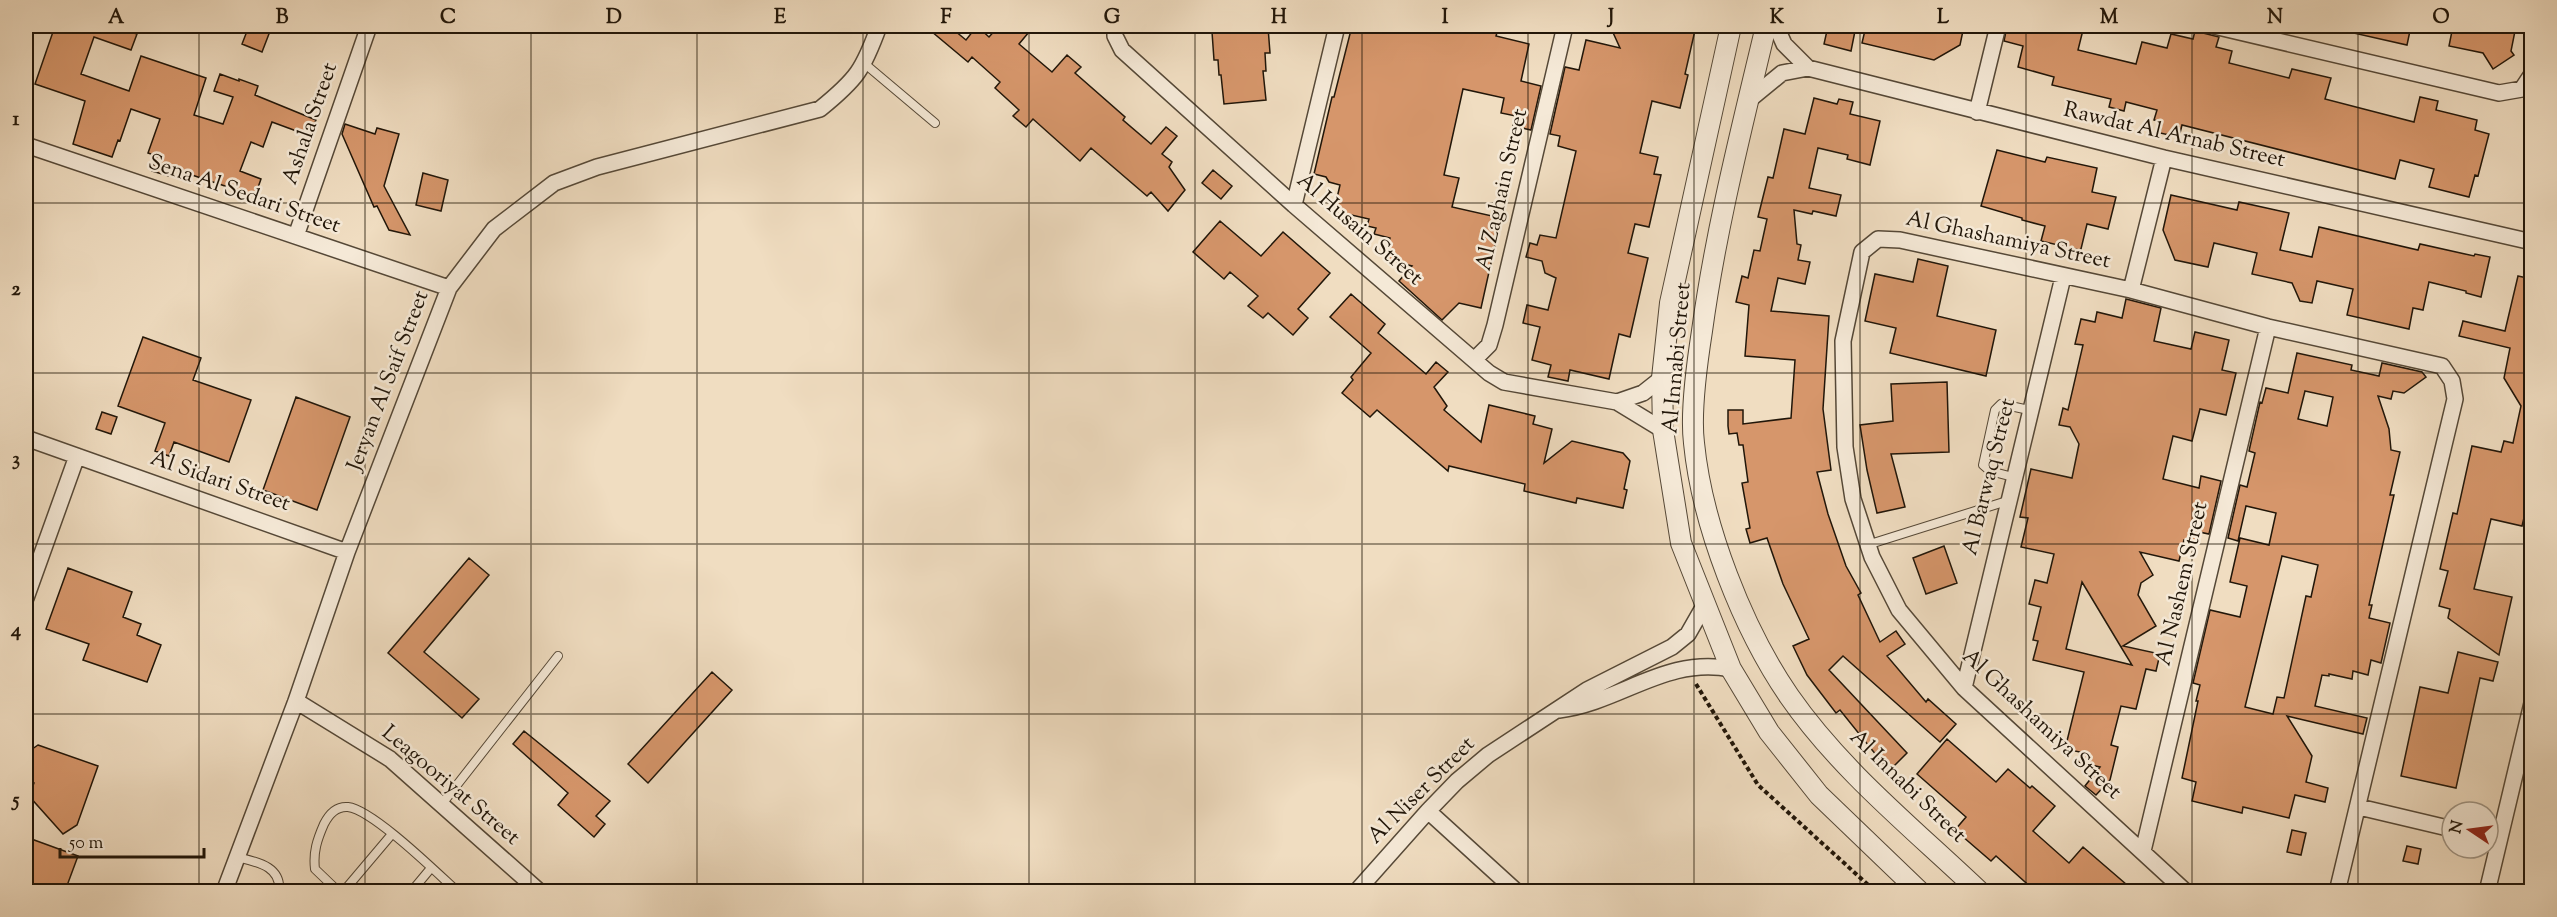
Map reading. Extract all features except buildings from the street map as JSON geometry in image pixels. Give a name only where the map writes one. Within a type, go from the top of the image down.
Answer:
[{"type":"street","name":"Ashala Street","points":[[296,237],[369,26]]},
{"type":"street","points":[[865,64],[879,26]]},
{"type":"street","name":"Al Husain Street","points":[[1115,26],[1115,36],[1122,50],[1294,205],[1489,373],[1504,382],[1617,402],[1663,430]]},
{"type":"street","points":[[1294,205],[1337,26]]},
{"type":"street","name":"Al Zaghain Street","points":[[1475,359],[1490,345],[1565,26]]},
{"type":"street","name":"Al Innabi Street","points":[[1731,26],[1678,262],[1670,303],[1662,378],[1663,430],[1681,543],[1704,606],[1731,669],[1769,732],[1819,795],[1920,891]]},
{"type":"street","name":"Al Innabi Street","points":[[1766,26],[1710,272],[1696,370],[1693,442],[1707,511],[1738,605],[1763,654],[1790,696],[1847,765],[1980,891]]},
{"type":"street","points":[[1776,26],[1784,44],[1808,68]]},
{"type":"street","points":[[1977,112],[1998,26]]},
{"type":"street","points":[[2214,26],[2499,93],[2522,89],[2532,74]]},
{"type":"street","name":"Jeryan Al Saif Street","points":[[224,891],[296,701],[347,552],[449,288],[494,229],[555,183],[597,167],[820,109],[848,86],[865,64]]},
{"type":"street","name":"Rawdat Al Arnab Street","points":[[1749,100],[1782,73],[1808,68],[2164,158],[2532,242]]},
{"type":"street","name":"Sena Al Sedari Street","points":[[26,145],[449,288]]},
{"type":"street","name":"Al Ghashamiya Street","points":[[2131,290],[2164,158]]},
{"type":"street","name":"Al Ghashamiya Street","points":[[2186,891],[1964,688],[1899,610],[1867,545],[1854,499],[1845,447],[1842,385],[1843,341],[1862,252],[1878,239],[1900,240],[2131,290],[2268,327],[2442,366],[2452,381],[2455,399],[2359,807],[2337,891]]},
{"type":"street","name":"Al Barwaq Street","points":[[1964,688],[2007,501],[2063,277]]},
{"type":"street","name":"Al Nashem Street","points":[[2143,851],[2268,327]]},
{"type":"street","points":[[1617,402],[1643,393],[1662,378]]},
{"type":"street","name":"Al Sidari Street","points":[[26,438],[347,552]]},
{"type":"street","points":[[26,598],[77,456]]},
{"type":"street","name":"Al Niser Street","points":[[1356,891],[1456,781],[1521,731],[1587,690],[1672,647],[1688,634],[1704,606]]},
{"type":"street","name":"Al Niser Street","points":[[1556,711],[1592,703],[1668,672],[1699,665],[1731,669]]},
{"type":"street","name":"Leagooriyat Street","points":[[296,701],[390,759],[540,891]]},
{"type":"street","points":[[2500,817],[2531,704]]},
{"type":"street","points":[[2359,807],[2440,826]]},
{"type":"street","points":[[1428,811],[1517,891]]},
{"type":"street","points":[[2487,891],[2491,860]]},
{"type":"lane","points":[[865,64],[934,123]]},
{"type":"lane","points":[[2013,477],[1990,471],[1983,465],[1995,410],[2001,404],[2030,410]]},
{"type":"lane","points":[[1867,545],[2007,501]]},
{"type":"lane","points":[[442,804],[558,656]]},
{"type":"lane","points":[[339,891],[315,869],[315,844],[328,817],[334,810],[350,807],[392,834],[458,891]]},
{"type":"lane","points":[[343,891],[392,834]]},
{"type":"lane","points":[[237,857],[266,865],[274,872],[280,884],[279,891]]},
{"type":"lane","points":[[411,891],[431,868]]},
{"type":"path","points":[[1686,668],[1758,784],[1876,891]]}]
